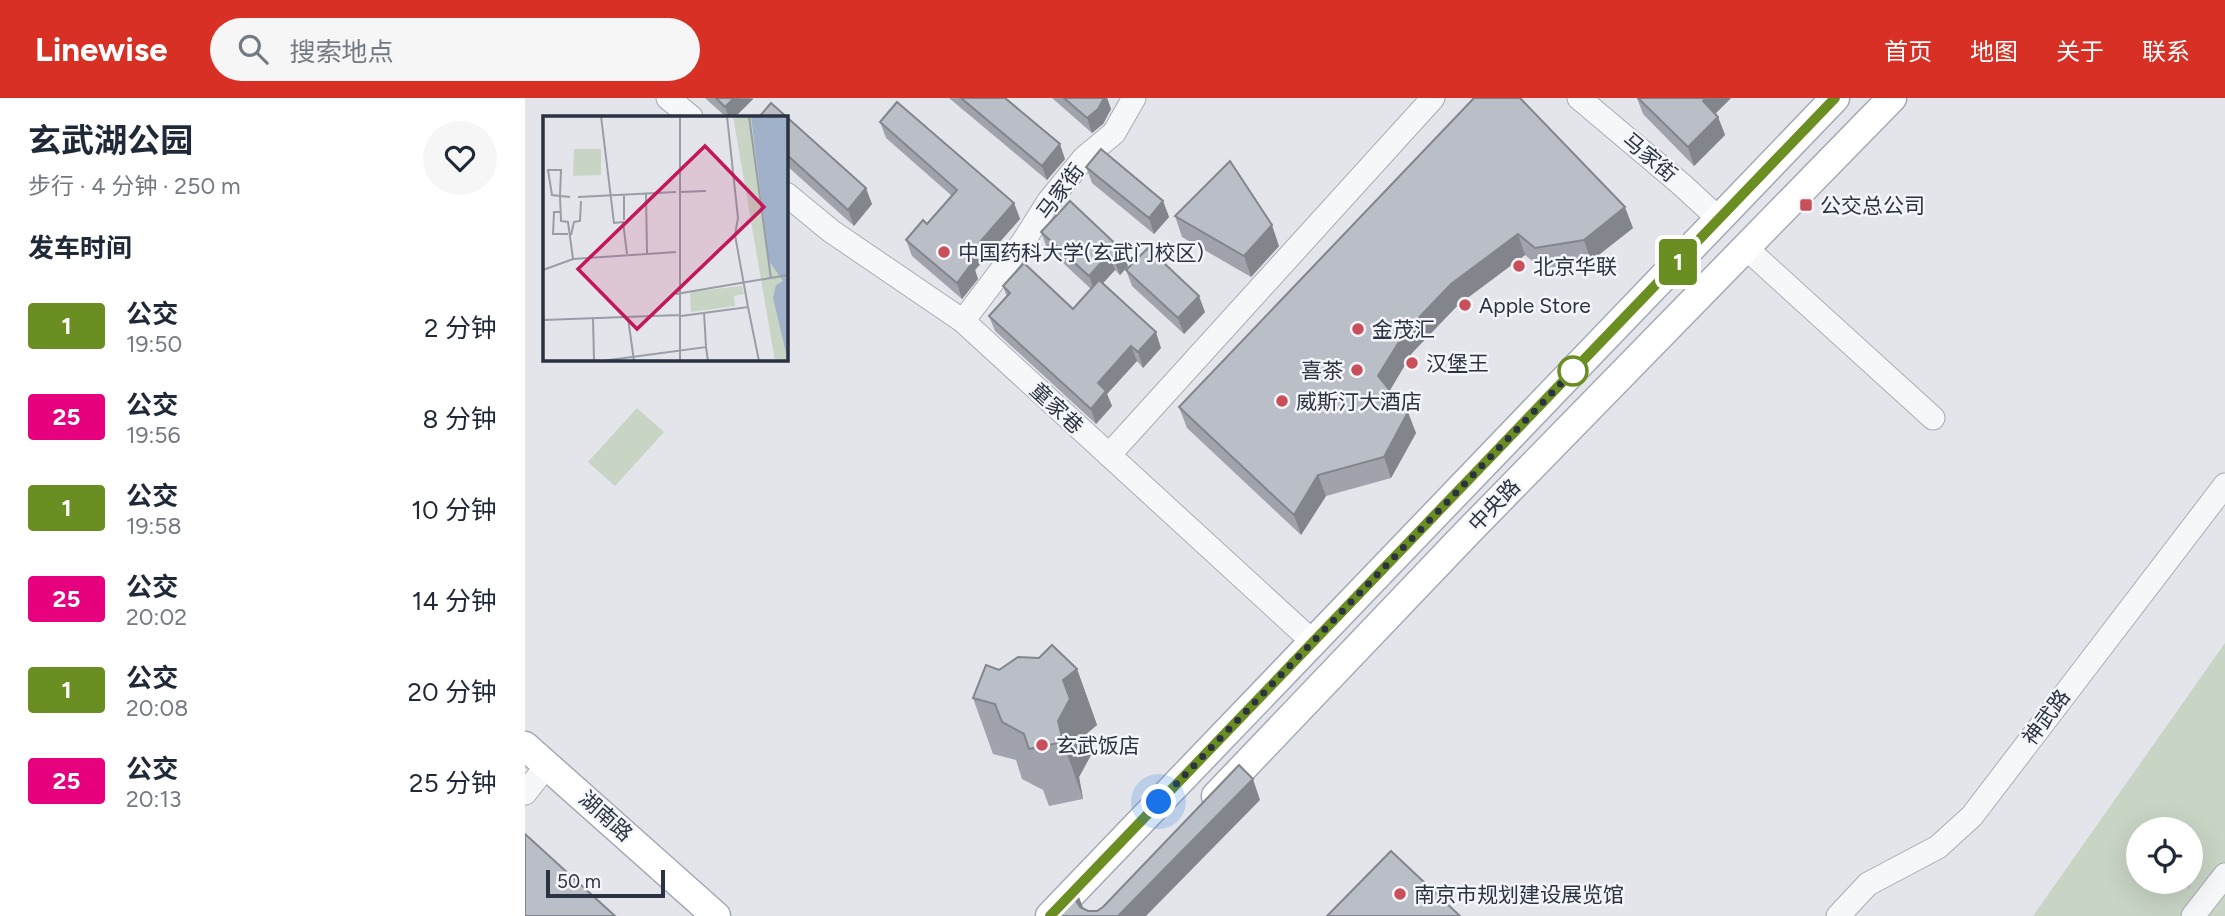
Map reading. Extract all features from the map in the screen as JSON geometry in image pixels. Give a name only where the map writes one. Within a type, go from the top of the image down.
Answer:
[{"type":"main road","name":"中央路","points":[[1050,916],[1835,98]]},
{"type":"main road","name":"中央路","points":[[1196,816],[1465,535],[1892,98]]},
{"type":"main road","name":"湖南路","points":[[525,746],[716,916]]},
{"type":"main road","name":"湖南路","points":[[529,779],[694,916]]},
{"type":"street","points":[[668,98],[690,116]]},
{"type":"street","name":"马家街","points":[[963,321],[1023,242],[1049,201],[1084,158],[1114,133],[1134,98]]},
{"type":"street","points":[[1109,455],[1433,98]]},
{"type":"street","name":"马家街","points":[[1580,98],[1719,219]]},
{"type":"street","name":"童家巷","points":[[787,195],[831,231],[963,321],[1313,642]]},
{"type":"street","points":[[1747,248],[1933,418]]},
{"type":"street","name":"神武路","points":[[1838,916],[1868,884],[1938,847],[1972,816],[2225,485]]},
{"type":"street","points":[[2193,916],[2225,875]]},
{"type":"green space","points":[[637,408],[664,432],[615,486],[588,462]]},
{"type":"green space","points":[[2225,643],[2225,916],[2033,916]]},
{"type":"building","points":[[716,98],[734,98],[725,107]]},
{"type":"building","points":[[961,98],[1005,98],[1060,144],[1042,166]]},
{"type":"building","points":[[1064,98],[1104,98],[1098,109],[1087,118]]},
{"type":"building","name":"金茂汇","points":[[1474,98],[1520,98],[1625,207],[1584,240],[1535,248],[1518,234],[1451,284],[1405,332],[1378,376],[1408,412],[1384,457],[1318,475],[1294,515],[1179,407]]},
{"type":"building","points":[[1638,98],[1706,98],[1703,101],[1718,117],[1688,147]]},
{"type":"building","points":[[897,102],[1014,203],[966,258],[972,263],[957,283],[906,240],[923,220],[927,224],[957,190],[880,122]]},
{"type":"building","points":[[771,103],[786,116],[760,116]]},
{"type":"building","points":[[787,117],[866,188],[848,210],[787,155]]},
{"type":"building","points":[[1101,149],[1163,201],[1149,218],[1086,167]]},
{"type":"building","points":[[1230,161],[1272,225],[1244,256],[1175,216]]},
{"type":"building","points":[[1070,201],[1122,250],[1114,259],[1109,254],[1089,276],[1041,232]]},
{"type":"building","points":[[1148,248],[1199,296],[1178,318],[1126,270]]},
{"type":"building","points":[[1024,263],[1073,309],[1099,280],[1156,332],[1138,352],[1131,346],[1098,383],[1106,391],[1091,409],[989,316],[1010,293],[1003,286]]},
{"type":"building","points":[[1052,645],[1077,669],[1063,680],[1070,699],[1058,721],[1063,742],[1029,749],[1024,734],[1002,722],[995,704],[973,698],[986,665],[999,670],[1018,657],[1039,658]]},
{"type":"building","points":[[1239,765],[1253,779],[1118,916],[1050,916],[1076,889],[1075,899],[1080,907],[1097,911],[1103,907]]},
{"type":"building","points":[[525,834],[615,916],[525,916]]},
{"type":"building","points":[[1391,851],[1460,916],[1327,916]]},
{"type":"bus line","name":"1","points":[[1050,916],[1835,98]]},
{"type":"place","name":"公交总公司","points":[[1806,205]]},
{"type":"place","name":"中国药科大学(玄武门校区)","points":[[944,252]]},
{"type":"place","name":"北京华联","points":[[1519,266]]},
{"type":"place","name":"Apple Store","points":[[1465,305]]},
{"type":"place","name":"金茂汇","points":[[1358,329]]},
{"type":"place","name":"汉堡王","points":[[1412,363]]},
{"type":"place","name":"喜茶","points":[[1357,370]]},
{"type":"place","name":"威斯汀大酒店","points":[[1282,401]]},
{"type":"place","name":"玄武饭店","points":[[1042,745]]},
{"type":"place","name":"南京市规划建设展览馆","points":[[1400,894]]},
{"type":"route","points":[[1159,802],[1573,371]]}]
